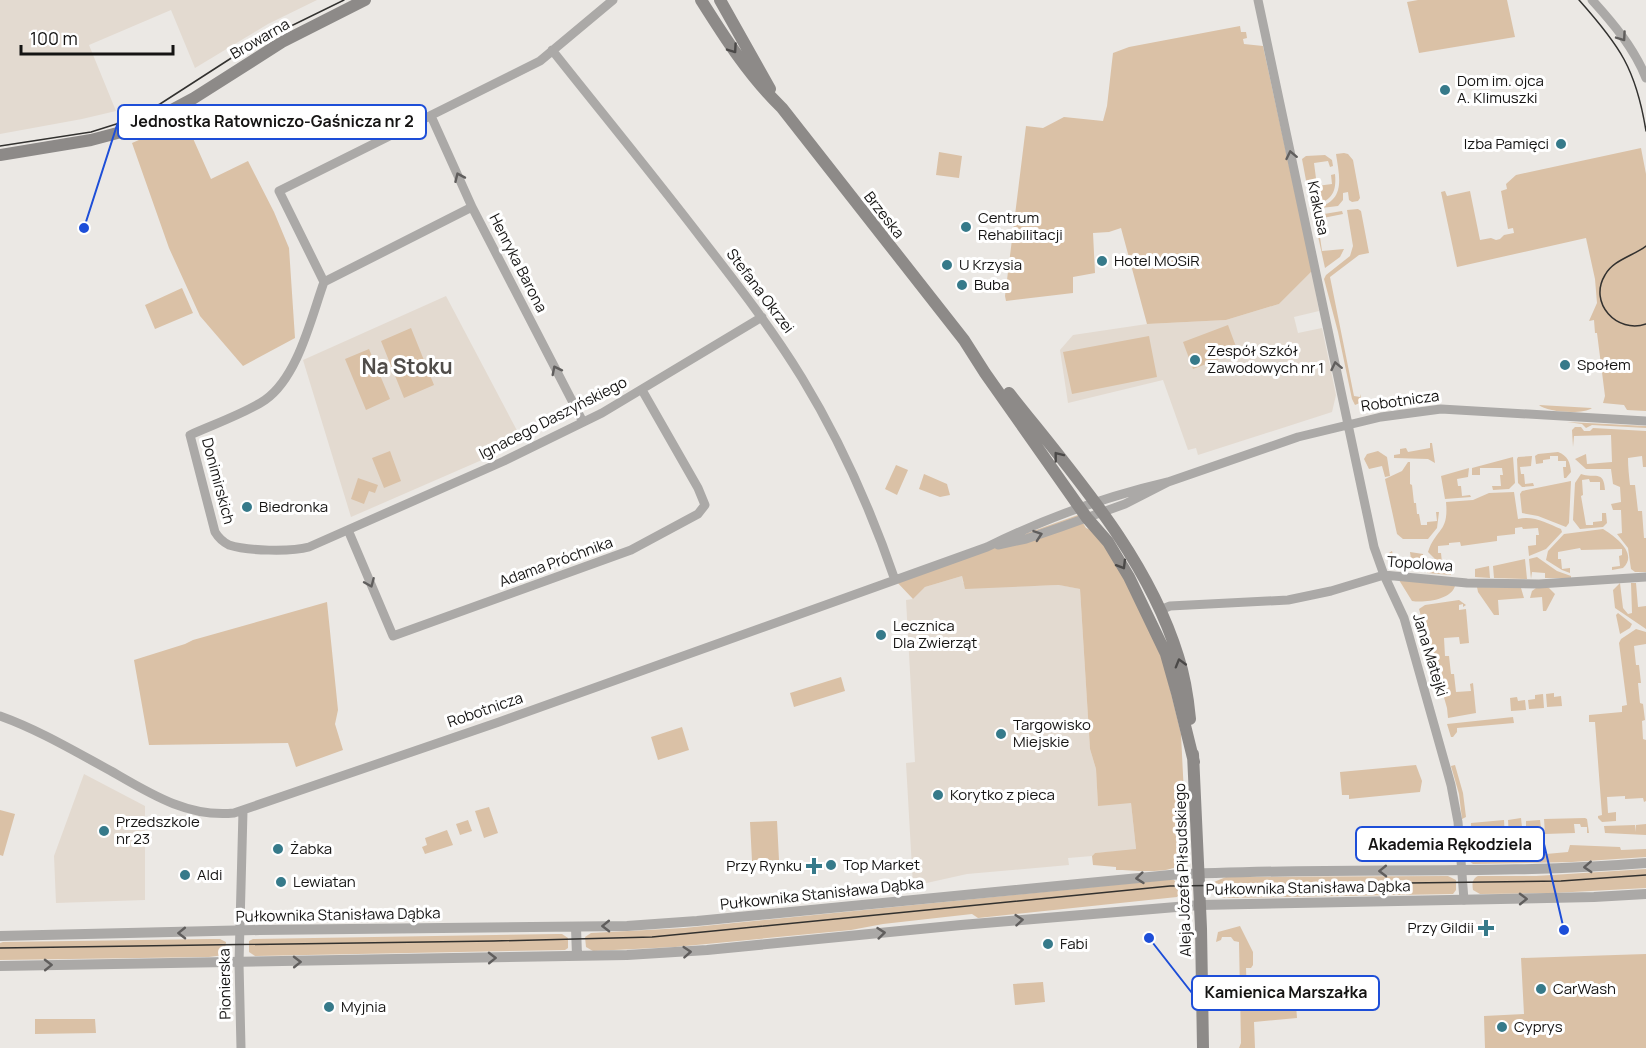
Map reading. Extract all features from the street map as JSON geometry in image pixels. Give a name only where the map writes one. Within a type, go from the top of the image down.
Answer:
[{"type":"main road","name":"Browarna","points":[[0,155],[91,140],[140,127],[186,103],[282,42],[365,0]]},
{"type":"main road","name":"Brzeska","points":[[701,0],[761,88],[782,108]]},
{"type":"main road","name":"Brzeska","points":[[720,0],[782,108],[964,340],[1084,513]]},
{"type":"main road","name":"Brzeska","points":[[964,340],[976,352],[1101,513]]},
{"type":"main road","name":"Aleja Józefa Piłsudskiego","points":[[1084,513],[1104,537],[1122,565],[1159,637],[1172,672],[1194,762]]},
{"type":"main road","name":"Aleja Józefa Piłsudskiego","points":[[1101,513],[1142,573],[1160,610],[1183,672],[1194,762],[1203,1048]]},
{"type":"street","points":[[472,207],[324,282],[279,191],[540,61],[613,0]]},
{"type":"street","name":"Krakusa","points":[[1258,0],[1348,423]]},
{"type":"street","points":[[1592,0],[1624,38],[1646,78]]},
{"type":"street","name":"Stefana Okrzei","points":[[552,50],[762,317],[803,379],[854,474],[895,580]]},
{"type":"street","name":"Henryka Barona","points":[[431,116],[472,207],[583,422]]},
{"type":"street","name":"Donimirskich","points":[[324,282],[296,359],[275,392],[263,401],[190,435],[211,523],[218,537],[225,543],[235,546],[298,550],[348,530]]},
{"type":"street","name":"Ignacego Daszyńskiego","points":[[348,530],[504,461],[602,413],[762,317]]},
{"type":"street","name":"Adama Próchnika","points":[[348,530],[393,636],[639,546],[702,511],[705,505],[703,497],[642,390]]},
{"type":"street","name":"Robotnicza","points":[[1084,513],[1093,502],[1168,482],[1298,437],[1348,423],[1398,414],[1441,409],[1646,421]]},
{"type":"street","name":"Jana Matejki","points":[[1348,423],[1374,546],[1384,575],[1404,618],[1451,785],[1457,814],[1464,900]]},
{"type":"street","name":"Robotnicza","points":[[0,716],[41,733],[142,789],[180,807],[220,814],[243,811],[987,547],[1022,530],[1084,513],[1101,513],[1125,504],[1168,482]]},
{"type":"street","name":"Topolowa","points":[[1160,610],[1170,606],[1288,600],[1330,591],[1384,575],[1467,583],[1539,584],[1646,577]]},
{"type":"street","name":"Pionierska","points":[[241,1048],[239,963],[243,811]]},
{"type":"street","name":"Pułkownika Stanisława Dąbka","points":[[0,936],[627,926],[1198,873],[1530,870],[1646,863]]},
{"type":"street","name":"Pułkownika Stanisława Dąbka","points":[[0,966],[577,956],[707,950],[961,925],[1200,905],[1646,894]]},
{"type":"street","points":[[576,927],[577,956]]},
{"type":"shaded area","points":[[0,0],[317,0],[268,24],[195,68],[171,10],[89,45],[116,111],[0,134]]},
{"type":"shaded area","points":[[1507,0],[1515,37],[1419,53],[1407,2]]},
{"type":"shaded area","points":[[1240,26],[1241,32],[1246,32],[1247,38],[1243,39],[1244,44],[1263,46],[1312,271],[1279,304],[1226,320],[1147,324],[1121,228],[1109,232],[1093,233],[1095,273],[1073,277],[1073,293],[1006,301],[1026,126],[1043,128],[1064,117],[1103,121],[1113,53],[1129,47]]},
{"type":"shaded area","points":[[187,125],[211,179],[248,161],[289,248],[295,338],[243,366],[200,316],[169,248],[132,143],[171,126]]},
{"type":"shaded area","points":[[1641,148],[1646,174],[1646,411],[1627,410],[1624,405],[1603,403],[1605,396],[1597,333],[1595,333],[1594,320],[1589,321],[1597,303],[1595,279],[1586,238],[1457,267],[1441,192],[1445,191],[1447,196],[1470,191],[1480,240],[1491,238],[1496,240],[1514,233],[1513,228],[1508,229],[1501,191],[1507,189],[1506,184],[1516,175]]},
{"type":"shaded area","points":[[939,152],[962,156],[959,178],[936,175]]},
{"type":"shaded area","points":[[1344,153],[1353,160],[1360,198],[1352,202],[1349,200],[1348,192],[1343,193],[1343,200],[1338,206],[1313,209],[1324,206],[1336,195],[1339,173],[1336,154]]},
{"type":"shaded area","points":[[1325,155],[1332,160],[1333,166],[1330,167],[1328,161],[1314,163],[1317,186],[1332,184],[1331,175],[1335,174],[1335,187],[1331,196],[1311,207],[1302,159],[1306,156]]},
{"type":"shaded area","points":[[1347,210],[1361,211],[1369,253],[1359,255],[1330,277],[1354,396],[1360,397],[1360,394],[1362,402],[1355,405],[1324,279],[1350,256],[1353,246]]},
{"type":"shaded area","points":[[1342,211],[1343,214],[1323,218],[1326,236],[1320,237],[1322,251],[1344,249],[1340,257],[1325,268],[1314,218],[1318,215]]},
{"type":"shaded area","name":"Zespół Szkół Zawodowych nr 1","points":[[1312,271],[1319,311],[1294,317],[1298,333],[1322,328],[1336,395],[1332,412],[1198,455],[1196,448],[1188,450],[1163,380],[1068,403],[1060,350],[1073,335],[1147,324],[1226,320],[1279,304]]},
{"type":"shaded area","points":[[182,288],[193,313],[155,329],[145,305]]},
{"type":"shaded area","points":[[446,296],[523,442],[351,517],[303,360]]},
{"type":"shaded area","points":[[1228,325],[1238,352],[1193,369],[1183,342]]},
{"type":"shaded area","points":[[411,328],[434,385],[404,398],[381,341]]},
{"type":"shaded area","points":[[1149,336],[1157,377],[1072,394],[1063,352]]},
{"type":"shaded area","points":[[369,349],[390,399],[366,410],[345,359]]},
{"type":"shaded area","points":[[1539,405],[1592,408],[1565,412]]},
{"type":"shaded area","points":[[1567,422],[1646,426],[1646,428],[1592,425],[1586,428],[1582,424]]},
{"type":"shaded area","points":[[1575,427],[1581,427],[1584,431],[1590,431],[1593,428],[1646,431],[1646,467],[1643,467],[1642,456],[1628,458],[1630,485],[1635,485],[1638,511],[1642,511],[1644,538],[1646,538],[1646,572],[1635,572],[1631,569],[1628,548],[1617,534],[1622,533],[1621,510],[1613,510],[1611,504],[1621,502],[1620,487],[1613,484],[1611,469],[1586,469],[1575,459],[1586,454],[1587,464],[1612,462],[1611,435],[1574,436],[1573,447],[1572,430]]},
{"type":"shaded area","points":[[1430,443],[1432,443],[1435,463],[1428,459],[1394,458],[1394,455],[1400,454],[1400,449],[1406,448],[1408,452],[1430,448]]},
{"type":"shaded area","points":[[390,451],[401,481],[384,488],[372,458]]},
{"type":"shaded area","points":[[1378,451],[1387,457],[1390,476],[1385,477],[1382,466],[1369,469],[1364,459],[1367,454]]},
{"type":"shaded area","points":[[1558,452],[1564,455],[1569,462],[1571,472],[1566,478],[1564,478],[1563,467],[1566,467],[1566,461],[1558,461],[1558,456],[1550,456],[1550,459],[1543,460],[1543,463],[1536,464],[1535,456],[1538,454]]},
{"type":"shaded area","points":[[1532,456],[1531,466],[1520,467],[1521,474],[1524,474],[1525,484],[1533,483],[1534,486],[1522,487],[1518,483],[1517,459]]},
{"type":"shaded area","points":[[1513,457],[1515,483],[1509,489],[1493,490],[1492,486],[1501,486],[1502,468],[1480,468],[1480,475],[1472,475],[1472,468]]},
{"type":"shaded area","points":[[1410,462],[1410,484],[1421,525],[1437,521],[1436,512],[1439,512],[1437,528],[1428,539],[1403,539],[1397,534],[1385,479],[1402,471]]},
{"type":"shaded area","points":[[896,465],[908,470],[897,495],[885,489]]},
{"type":"shaded area","points":[[1469,468],[1468,477],[1457,479],[1458,486],[1461,486],[1462,496],[1470,495],[1471,497],[1445,499],[1441,476]]},
{"type":"shaded area","points":[[924,474],[947,484],[950,495],[940,497],[919,489]]},
{"type":"shaded area","points":[[1581,474],[1598,476],[1603,479],[1605,490],[1600,490],[1600,482],[1582,480],[1583,495],[1581,496],[1586,525],[1602,521],[1602,513],[1606,513],[1607,523],[1603,527],[1580,529],[1573,520],[1575,483]]},
{"type":"shaded area","points":[[358,478],[378,485],[375,493],[369,491],[364,504],[351,499]]},
{"type":"shaded area","points":[[1571,481],[1569,523],[1566,527],[1538,516],[1522,513],[1520,494],[1522,491]]},
{"type":"shaded area","points":[[1514,492],[1518,519],[1535,519],[1561,529],[1562,532],[1546,549],[1529,556],[1528,546],[1536,545],[1536,535],[1539,535],[1538,528],[1523,529],[1522,527],[1515,528],[1515,534],[1497,536],[1497,541],[1461,546],[1460,542],[1438,546],[1442,563],[1451,562],[1451,565],[1441,565],[1428,552],[1446,520],[1446,502],[1473,500],[1489,493]]},
{"type":"shaded area","points":[[1078,515],[1086,528],[1091,530],[1109,549],[1162,656],[1181,734],[1187,856],[1183,863],[1167,870],[1116,870],[1116,867],[1093,865],[1092,856],[1095,853],[1136,849],[1131,803],[1098,806],[1096,769],[1090,749],[1080,589],[1059,585],[965,589],[962,576],[925,587],[913,599],[895,580]]},
{"type":"shaded area","points":[[1603,529],[1618,540],[1627,551],[1627,562],[1623,568],[1612,570],[1612,567],[1620,566],[1619,556],[1622,555],[1622,549],[1581,550],[1580,548],[1558,552],[1562,569],[1570,568],[1570,573],[1562,570],[1546,560],[1548,551],[1564,534]]},
{"type":"shaded area","points":[[1392,551],[1394,559],[1411,559],[1410,552],[1423,554],[1423,564],[1417,569],[1393,567],[1387,554]]},
{"type":"shaded area","points":[[1537,557],[1571,578],[1545,578],[1545,573],[1532,572],[1531,579],[1529,559]]},
{"type":"shaded area","points":[[1525,559],[1527,579],[1494,578],[1493,566]]},
{"type":"shaded area","points":[[1489,566],[1490,578],[1475,577],[1475,569]]},
{"type":"shaded area","points":[[1451,568],[1451,575],[1427,573],[1427,569]]},
{"type":"shaded area","name":"Targowisko Miejskie","points":[[962,576],[963,583],[1060,585],[1080,589],[1090,749],[1096,769],[1098,805],[1131,802],[1136,850],[1095,853],[1092,856],[1068,858],[1069,865],[967,874],[913,886],[906,763],[915,762],[906,600],[913,599],[925,587]]},
{"type":"shaded area","points":[[1399,580],[1455,586],[1448,595],[1443,597],[1430,601],[1412,601]]},
{"type":"shaded area","points":[[1620,583],[1623,608],[1628,614],[1632,613],[1631,583],[1636,583],[1638,607],[1646,606],[1646,629],[1615,608],[1613,590]]},
{"type":"shaded area","points":[[1477,587],[1521,588],[1524,598],[1498,600],[1499,615],[1494,615]]},
{"type":"shaded area","points":[[1536,588],[1549,588],[1555,594],[1546,611],[1543,611],[1542,597],[1530,598],[1532,591]]},
{"type":"shaded area","points":[[1459,600],[1466,605],[1463,607],[1463,604],[1459,605],[1459,610],[1466,609],[1469,643],[1460,644],[1459,637],[1444,638],[1445,656],[1449,656],[1456,692],[1471,691],[1470,684],[1473,683],[1476,713],[1448,718],[1419,609],[1425,605]]},
{"type":"shaded area","points":[[327,602],[338,710],[335,724],[343,750],[296,767],[288,743],[149,745],[134,660],[193,640]]},
{"type":"shaded area","points":[[1618,613],[1632,624],[1620,634],[1616,615]]},
{"type":"shaded area","points":[[1636,629],[1646,632],[1646,644],[1634,646],[1641,683],[1638,683],[1640,703],[1643,704],[1645,720],[1642,721],[1643,739],[1646,740],[1646,801],[1644,802],[1643,798],[1625,799],[1625,796],[1607,797],[1608,813],[1616,812],[1616,821],[1602,822],[1598,818],[1602,815],[1595,722],[1589,722],[1589,715],[1622,712],[1622,706],[1627,705],[1619,643],[1621,639]]},
{"type":"shaded area","points":[[841,677],[845,691],[794,707],[790,693]]},
{"type":"shaded area","points":[[1554,693],[1554,697],[1561,696],[1562,706],[1547,707],[1546,694]]},
{"type":"shaded area","points":[[1543,694],[1544,708],[1529,709],[1528,700],[1535,699],[1535,695]]},
{"type":"shaded area","points":[[1517,697],[1518,701],[1525,700],[1526,710],[1511,711],[1510,698]]},
{"type":"shaded area","points":[[1513,717],[1514,723],[1457,728],[1453,737],[1451,737],[1447,724]]},
{"type":"shaded area","points":[[682,727],[689,750],[658,760],[651,737]]},
{"type":"shaded area","points":[[1416,765],[1422,781],[1420,792],[1349,799],[1349,795],[1342,795],[1340,772]]},
{"type":"shaded area","points":[[1455,765],[1463,793],[1466,817],[1462,819],[1459,794],[1451,766]]},
{"type":"shaded area","name":"Przedszkole nr 23","points":[[84,774],[145,806],[145,900],[56,903],[54,856]]},
{"type":"shaded area","points":[[489,807],[498,833],[484,838],[475,811]]},
{"type":"shaded area","points":[[0,810],[15,814],[3,856],[0,855]]},
{"type":"shaded area","points":[[1521,818],[1523,836],[1509,837],[1508,820]]},
{"type":"shaded area","points":[[1585,818],[1589,833],[1587,833],[1587,827],[1574,824],[1575,833],[1545,834],[1544,819]]},
{"type":"shaded area","points":[[468,820],[472,831],[460,835],[456,824]]},
{"type":"shaded area","points":[[1504,820],[1505,838],[1476,840],[1471,836],[1471,823]]},
{"type":"shaded area","points":[[1540,820],[1542,835],[1526,836],[1526,821]]},
{"type":"shaded area","points":[[777,821],[779,860],[752,861],[750,822]]},
{"type":"shaded area","points":[[1646,824],[1646,835],[1605,833],[1604,826],[1635,825],[1635,832],[1636,825]]},
{"type":"shaded area","points":[[447,830],[453,845],[425,854],[422,847],[427,845],[425,838]]},
{"type":"shaded area","points":[[1570,845],[1620,847],[1621,850],[1646,849],[1646,857],[1572,862],[1473,864],[1469,861],[1471,854],[1479,853],[1480,859],[1514,856],[1515,849],[1533,848],[1535,855],[1568,852]]},
{"type":"shaded area","points":[[1646,869],[1646,888],[1480,894],[1473,890],[1474,880],[1478,876],[1536,876]]},
{"type":"shaded area","points":[[1448,876],[1456,880],[1456,890],[1453,894],[1223,898],[1213,894],[1214,882],[1226,877]]},
{"type":"shaded area","points":[[1174,880],[1178,884],[1177,897],[978,918],[972,914],[851,930],[675,947],[593,951],[586,947],[585,937],[591,933],[684,928]]},
{"type":"shaded area","points":[[1240,926],[1253,952],[1253,965],[1251,968],[1246,968],[1247,995],[1262,995],[1264,986],[1275,989],[1276,985],[1293,989],[1295,993],[1297,1018],[1254,1022],[1255,1048],[1239,1048],[1241,1043],[1239,942],[1234,941],[1231,937],[1222,937],[1216,942],[1218,932]]},
{"type":"shaded area","points":[[562,934],[568,938],[568,948],[565,950],[255,956],[249,952],[249,941],[253,939]]},
{"type":"shaded area","points":[[220,939],[226,942],[224,955],[209,957],[0,960],[0,943],[3,942]]},
{"type":"shaded area","points":[[1646,954],[1646,1048],[1485,1048],[1484,1016],[1524,1014],[1521,958]]},
{"type":"shaded area","points":[[1043,982],[1045,1002],[1015,1005],[1013,984]]},
{"type":"shaded area","points":[[35,1019],[95,1019],[96,1033],[35,1034]]},
{"type":"tram line","points":[[0,146],[91,132],[129,120],[160,104],[250,46],[344,0]]},
{"type":"tram line","points":[[1579,0],[1616,45],[1624,60],[1637,91],[1646,131]]},
{"type":"tram line","points":[[1646,246],[1618,262],[1609,270],[1601,286],[1600,296],[1608,314],[1616,320],[1635,326],[1646,324]]},
{"type":"tram line","points":[[0,948],[652,937],[1170,886],[1561,881],[1646,875]]},
{"type":"place","name":"Dom im. ojca A. Klimuszki","points":[[1445,90]]},
{"type":"place","name":"Izba Pamięci","points":[[1561,144]]},
{"type":"place","name":"Centrum Rehabilitacji","points":[[966,227]]},
{"type":"place","name":"Jednostka Ratowniczo-Gaśnicza nr 2","points":[[84,228]]},
{"type":"place","name":"Hotel MOSiR","points":[[1102,261]]},
{"type":"place","name":"U Krzysia","points":[[947,265]]},
{"type":"place","name":"Buba","points":[[962,285]]},
{"type":"place","name":"Zespół Szkół Zawodowych nr 1","points":[[1195,360]]},
{"type":"place","name":"Społem","points":[[1565,365]]},
{"type":"place","name":"Biedronka","points":[[247,507]]},
{"type":"place","name":"Lecznica Dla Zwierząt","points":[[881,635]]},
{"type":"place","name":"Targowisko Miejskie","points":[[1001,734]]},
{"type":"place","name":"Korytko z pieca","points":[[938,795]]},
{"type":"place","name":"Przedszkole nr 23","points":[[104,831]]},
{"type":"place","name":"Żabka","points":[[278,849]]},
{"type":"place","name":"Top Market","points":[[831,865]]},
{"type":"place","name":"Przy Rynku","points":[[814,866]]},
{"type":"place","name":"Aldi","points":[[185,875]]},
{"type":"place","name":"Lewiatan","points":[[281,882]]},
{"type":"place","name":"Przy Gildii","points":[[1486,928]]},
{"type":"place","name":"Akademia Rękodziela","points":[[1564,930]]},
{"type":"place","name":"Kamienica Marszałka","points":[[1149,938]]},
{"type":"place","name":"Fabi","points":[[1048,944]]},
{"type":"place","name":"CarWash","points":[[1541,989]]},
{"type":"place","name":"Myjnia","points":[[329,1007]]},
{"type":"place","name":"Cyprys","points":[[1502,1027]]},
{"type":"district","name":"Na Stoku","points":[[407,367]]}]
